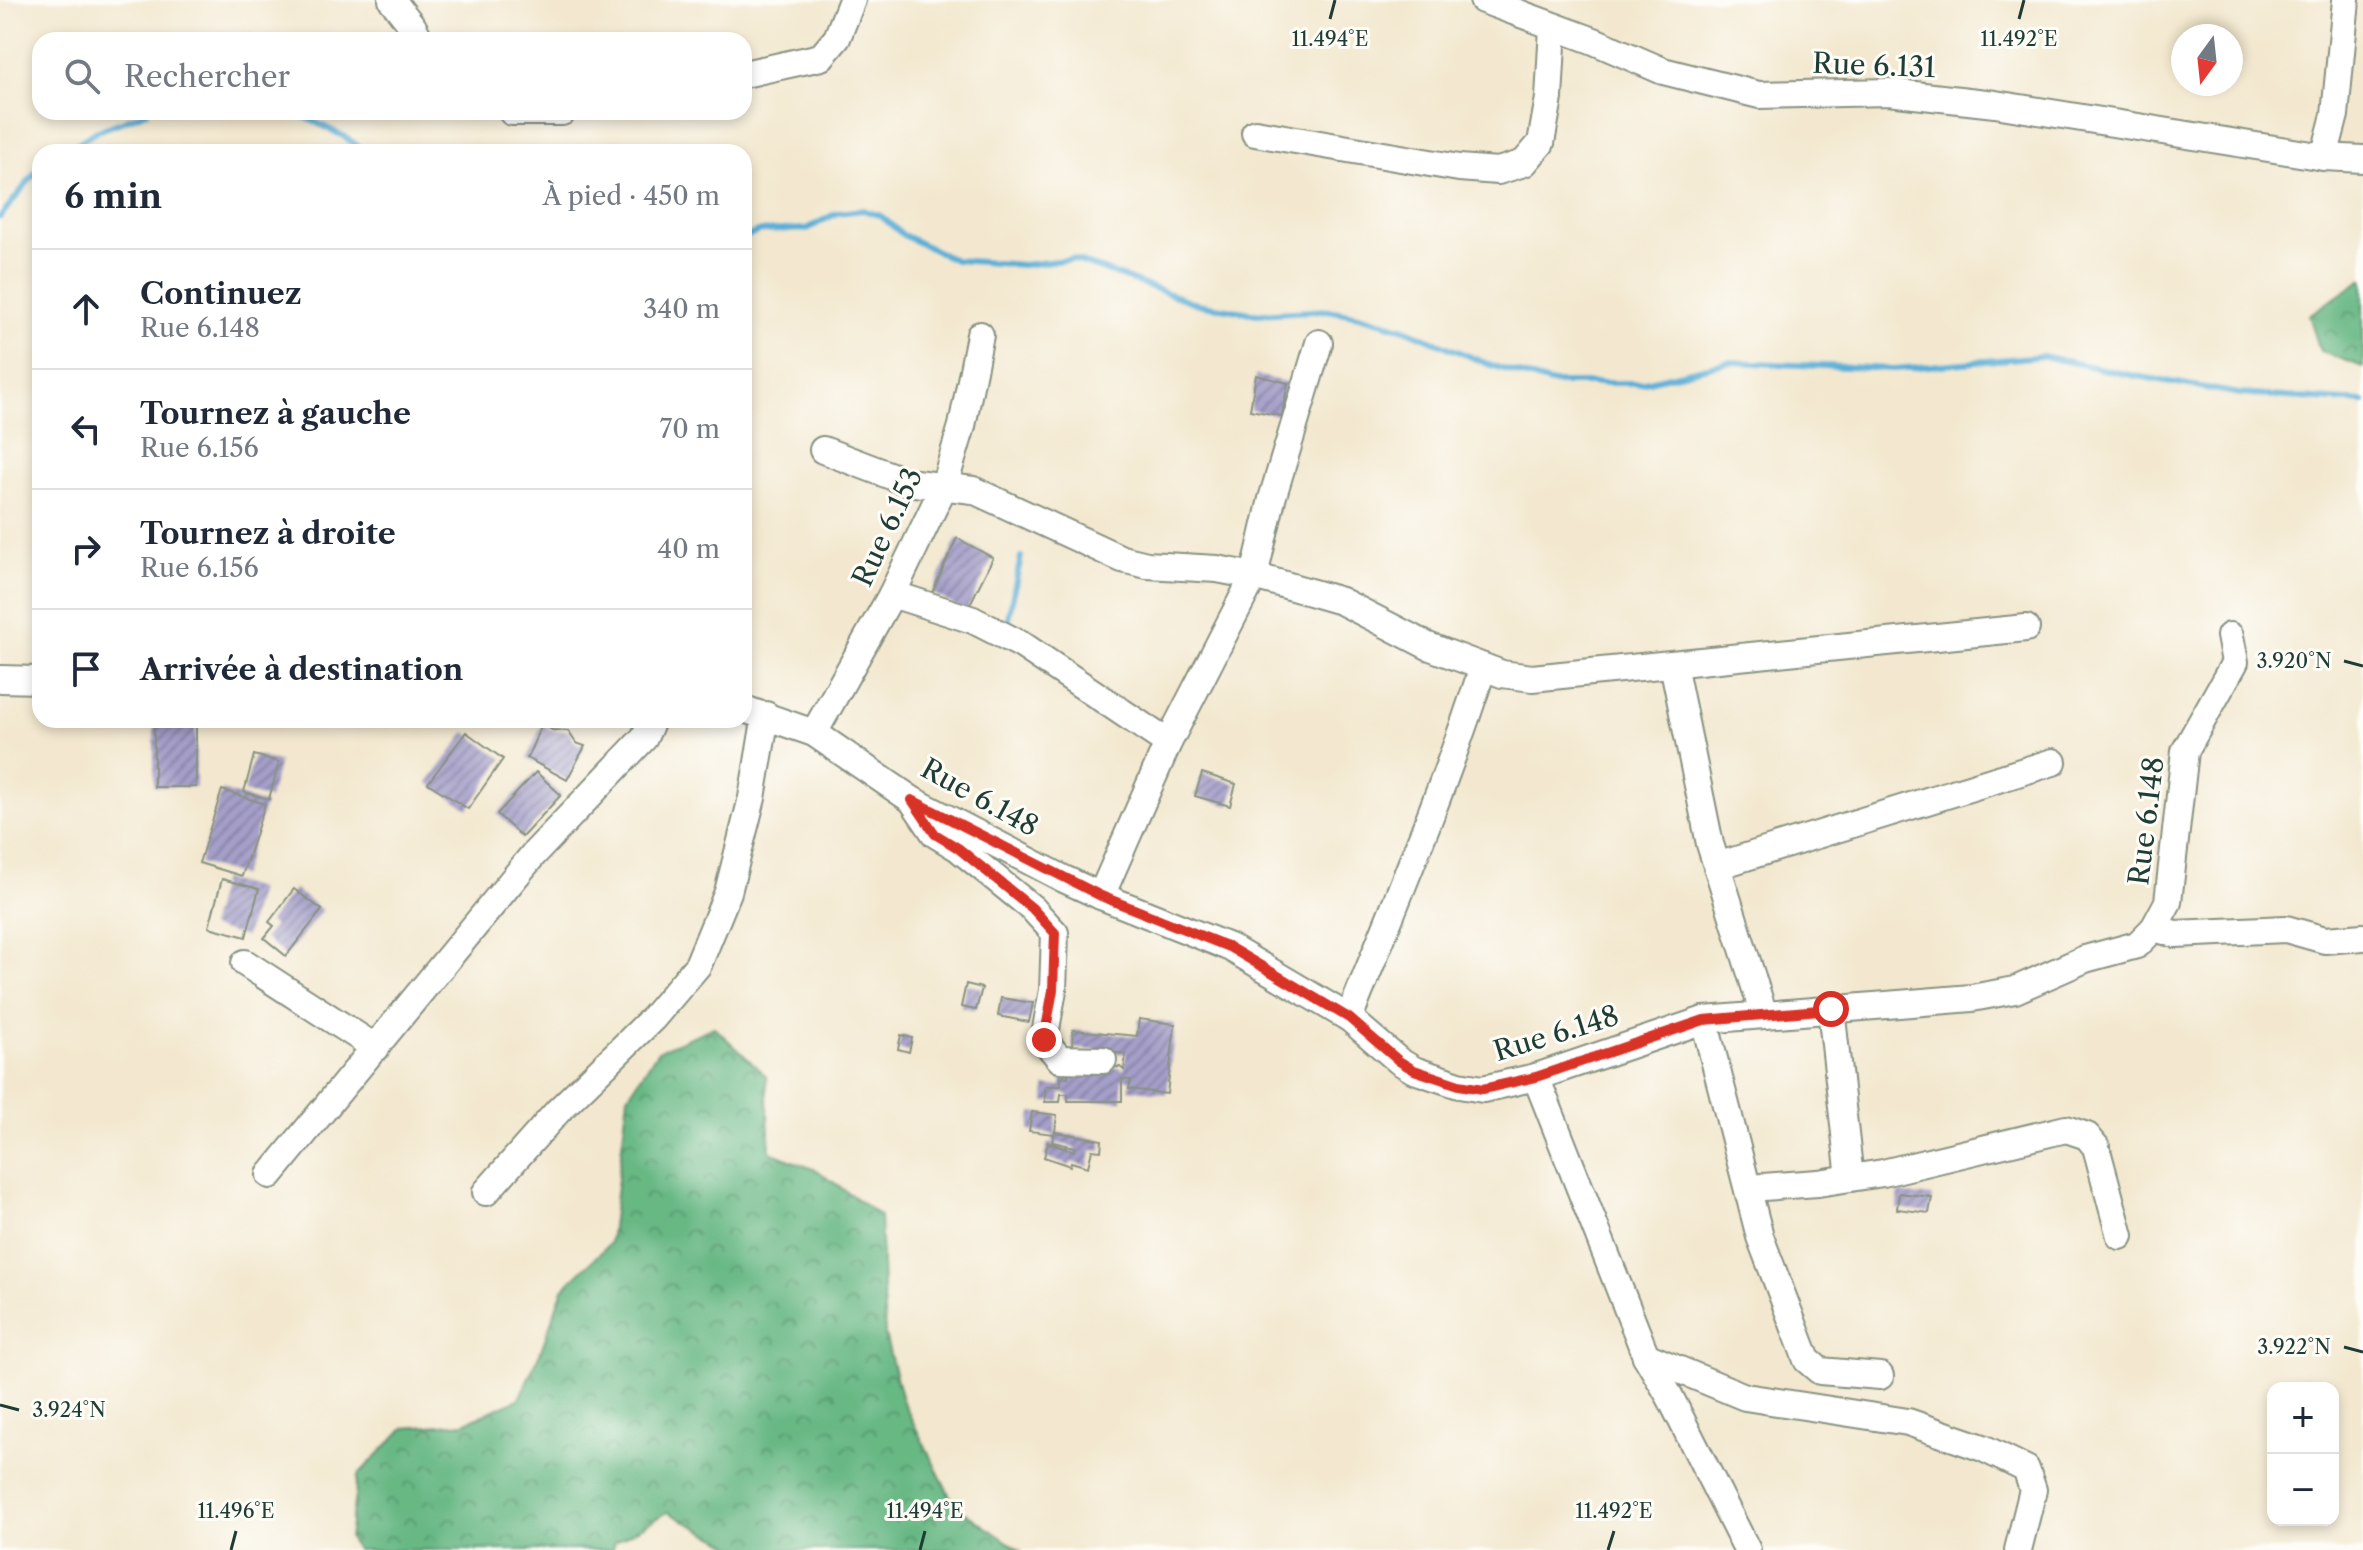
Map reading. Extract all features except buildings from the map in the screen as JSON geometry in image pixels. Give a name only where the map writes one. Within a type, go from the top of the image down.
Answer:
[{"type":"street","points":[[392,0],[416,32]]},
{"type":"street","points":[[752,72],[821,57],[837,38],[852,0]]},
{"type":"street","name":"Rue 6.131","points":[[1483,0],[1594,41],[1663,71],[1759,95],[1888,92],[1995,104],[2324,157],[2363,159]]},
{"type":"street","points":[[2324,157],[2335,115],[2346,0]]},
{"type":"street","points":[[1255,133],[1459,168],[1498,171],[1524,163],[1541,143],[1549,98],[1553,27]]},
{"type":"street","name":"Rue 6.153","points":[[814,733],[892,594],[944,486],[962,426],[980,335]]},
{"type":"street","points":[[1101,896],[1168,743],[1254,576],[1272,499],[1319,343]]},
{"type":"street","points":[[823,450],[907,482],[973,490],[1122,559],[1147,565],[1217,569],[1254,576],[1341,601],[1428,646],[1502,674],[1532,678],[2026,628]]},
{"type":"street","points":[[892,594],[973,620],[1022,645],[1168,743]]},
{"type":"street","name":"Rue 6.148","points":[[755,712],[814,733],[912,800],[1101,896],[1229,947],[1349,1018],[1414,1070],[1459,1085],[1483,1089],[1536,1077],[1704,1020],[1972,998],[2015,990],[2085,959],[2137,945],[2154,928],[2168,902],[2185,751],[2235,662],[2230,636]]},
{"type":"street","points":[[1673,664],[1686,739],[1717,866],[1764,1015]]},
{"type":"street","points":[[1349,1018],[1423,834],[1483,667]]},
{"type":"street","points":[[0,679],[32,680]]},
{"type":"street","points":[[486,1192],[558,1111],[653,1018],[698,965],[728,892],[752,798],[755,712]]},
{"type":"street","points":[[270,1175],[533,855],[644,738],[648,728]]},
{"type":"street","points":[[1717,866],[2053,762]]},
{"type":"street","points":[[912,800],[935,834],[958,848],[1032,908],[1055,933],[1053,990],[1044,1040],[1060,1059],[1103,1060]]},
{"type":"street","points":[[2154,928],[2175,934],[2286,929],[2325,940],[2363,937]]},
{"type":"street","points":[[245,963],[376,1048]]},
{"type":"street","points":[[1831,1009],[1850,1178]]},
{"type":"street","points":[[1704,1020],[1760,1237],[1807,1360],[1820,1371],[1880,1376]]},
{"type":"street","points":[[1536,1077],[1646,1356],[1747,1550]]},
{"type":"street","points":[[1749,1188],[1883,1173],[2066,1129],[2087,1136],[2096,1147],[2120,1236]]},
{"type":"street","points":[[1646,1356],[1745,1397],[1908,1422],[1983,1448],[2026,1469],[2033,1490],[2018,1550]]},
{"type":"green space","points":[[2363,279],[2363,367],[2320,351],[2309,315]]},
{"type":"green space","points":[[714,1027],[766,1076],[770,1152],[818,1171],[880,1216],[885,1335],[902,1400],[955,1506],[1020,1550],[740,1550],[668,1512],[615,1542],[612,1550],[356,1550],[349,1537],[358,1475],[404,1428],[464,1423],[519,1399],[540,1353],[563,1289],[610,1243],[628,1096],[658,1051]]},
{"type":"waterway","points":[[76,144],[95,132],[126,120]]},
{"type":"waterway","points":[[311,120],[355,144]]},
{"type":"waterway","points":[[0,217],[32,177]]},
{"type":"waterway","points":[[752,234],[807,229],[837,213],[863,210],[881,216],[903,235],[955,260],[1023,265],[1073,259],[1198,304],[1257,314],[1328,310],[1359,316],[1405,329],[1490,365],[1550,383],[1640,383],[1729,362],[1895,369],[2043,356],[2240,394],[2363,402]]},
{"type":"waterway","points":[[1006,628],[1021,557]]},
{"type":"route","points":[[1044,1040],[1053,990],[1055,933],[1032,908],[958,848],[935,834],[912,800],[1064,879],[1229,947],[1349,1018],[1414,1070],[1459,1085],[1483,1089],[1536,1077],[1704,1020],[1831,1009]]}]
